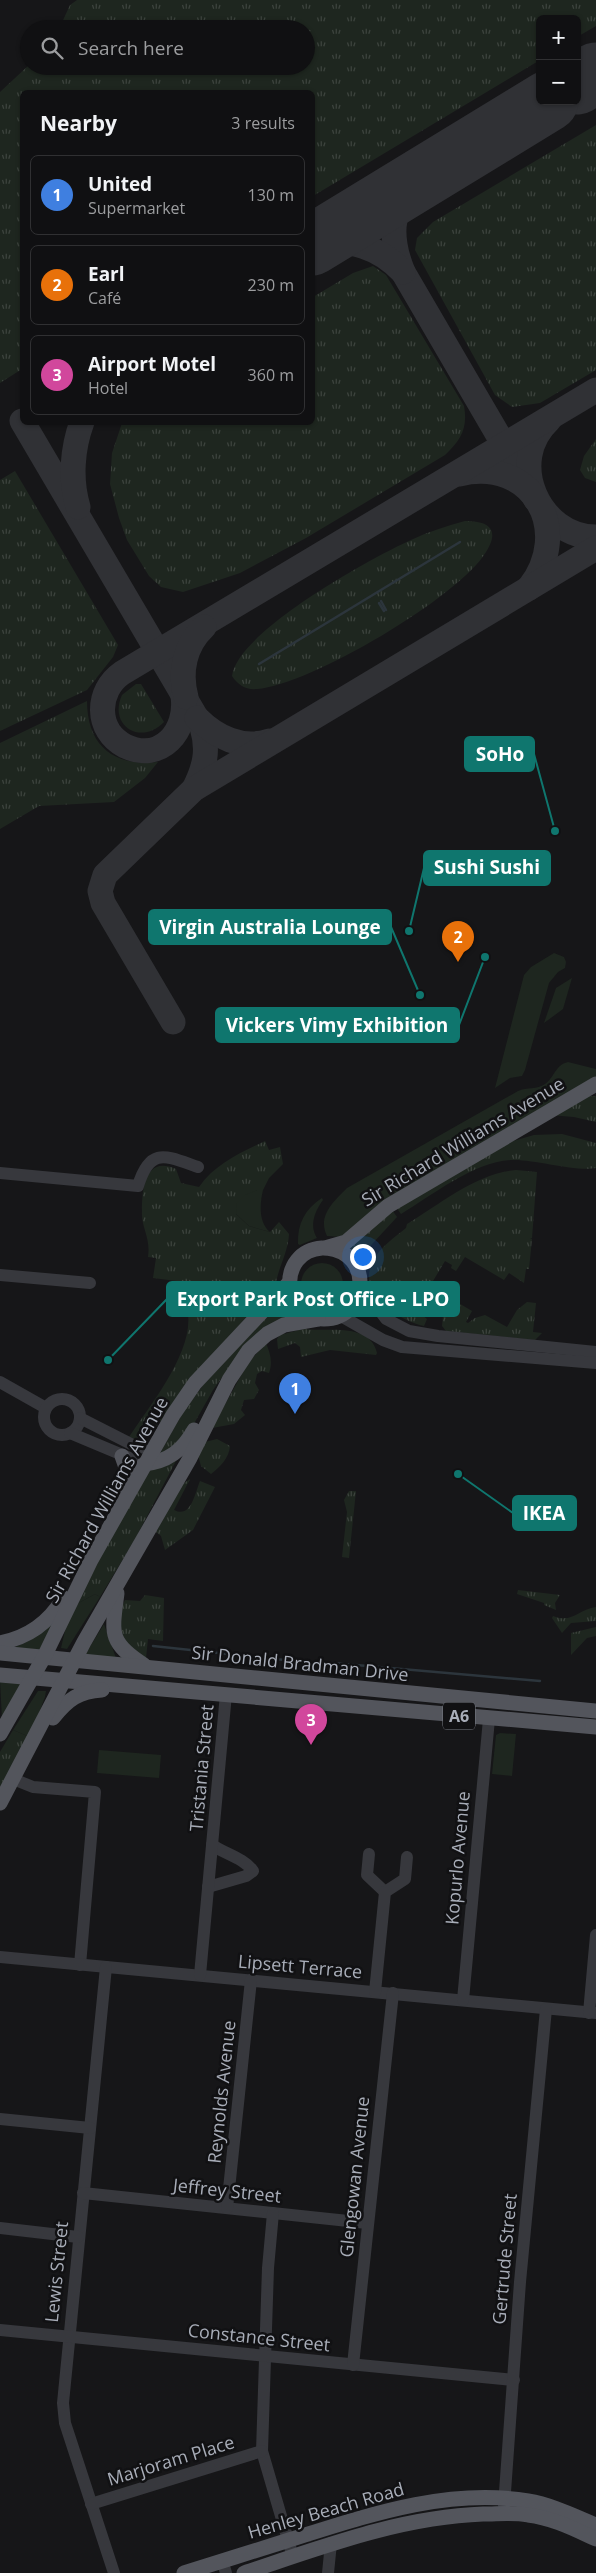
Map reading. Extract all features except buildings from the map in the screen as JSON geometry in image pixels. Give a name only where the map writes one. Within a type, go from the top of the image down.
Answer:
[{"type":"main road","name":"Sir Richard Williams Avenue","points":[[324,1248],[346,1242],[388,1206],[596,1084]]},
{"type":"main road","points":[[144,1464],[166,1459],[187,1443],[208,1406],[229,1380],[249,1350],[267,1334],[284,1325],[341,1316],[351,1308],[358,1298],[361,1286],[359,1274],[353,1261],[340,1251],[324,1248],[309,1251],[296,1261],[289,1276],[288,1284],[294,1303],[300,1310],[318,1319]]},
{"type":"main road","name":"Sir Richard Williams Avenue","points":[[0,1734],[44,1658],[91,1560],[152,1449],[195,1383],[288,1284]]},
{"type":"main road","points":[[0,1803],[32,1746],[75,1661],[190,1458],[229,1380]]},
{"type":"main road","points":[[119,1508],[127,1480],[126,1465],[122,1456]]},
{"type":"main road","points":[[0,1643],[30,1634],[54,1614],[91,1560]]},
{"type":"main road","points":[[117,1586],[113,1624],[114,1639],[126,1654],[148,1668]]},
{"type":"main road","name":"Sir Donald Bradman Drive","points":[[0,1653],[394,1693],[474,1698],[596,1711]]},
{"type":"main road","name":"Sir Donald Bradman Drive","points":[[0,1675],[596,1727]]},
{"type":"main road","points":[[32,1746],[60,1708],[75,1696],[91,1690],[161,1689]]},
{"type":"main road","points":[[394,1693],[480,1708],[489,1719]]},
{"type":"main road","name":"Henley Beach Road","points":[[184,2573],[224,2567],[287,2540],[363,2516],[412,2505],[467,2497],[555,2521],[596,2539]]},
{"type":"main road","name":"Henley Beach Road","points":[[244,2573],[331,2543],[415,2522],[466,2515],[528,2501],[550,2507],[596,2525]]},
{"type":"street","points":[[0,1173],[138,1186],[145,1167],[157,1156],[198,1167]]},
{"type":"street","points":[[0,1275],[90,1283]]},
{"type":"street","points":[[361,1286],[386,1319],[409,1331],[438,1336],[596,1352]]},
{"type":"street","points":[[341,1316],[383,1340],[402,1346],[596,1363]]},
{"type":"street","points":[[0,1382],[46,1408]]},
{"type":"street","points":[[80,1418],[75,1429],[59,1434],[49,1429],[44,1419],[46,1408],[55,1400],[66,1399],[75,1404],[80,1418],[135,1446],[152,1449]]},
{"type":"street","points":[[70,1432],[144,1464]]},
{"type":"street","name":"Tristania Street","points":[[200,1975],[226,1694]]},
{"type":"street","name":"Kopurlo Avenue","points":[[463,2000],[489,1719]]},
{"type":"street","points":[[13,1779],[33,1787],[95,1792],[80,1964]]},
{"type":"street","name":"Tristania Street","points":[[208,1887],[246,1876],[253,1871],[248,1863],[223,1853],[212,1845]]},
{"type":"street","points":[[369,1854],[367,1876],[385,1892]]},
{"type":"street","points":[[375,1992],[385,1892],[404,1879],[407,1857]]},
{"type":"street","points":[[592,2013],[596,1935]]},
{"type":"street","name":"Lipsett Terrace","points":[[0,1957],[592,2013]]},
{"type":"street","name":"Lewis Street","points":[[106,1967],[68,2336],[63,2403],[65,2423],[114,2573]]},
{"type":"street","name":"Reynolds Avenue","points":[[227,2208],[250,1980]]},
{"type":"street","name":"Glengowan Avenue","points":[[353,2365],[393,1993]]},
{"type":"street","name":"Gertrude Street","points":[[504,2506],[520,2282],[546,2009]]},
{"type":"street","points":[[0,2119],[90,2128]]},
{"type":"street","name":"Jeffrey Street","points":[[83,2193],[367,2223]]},
{"type":"street","points":[[273,2213],[264,2356],[262,2451],[293,2557]]},
{"type":"street","points":[[0,2228],[78,2236]]},
{"type":"street","name":"Constance Street","points":[[0,2330],[514,2380]]},
{"type":"street","name":"Marjoram Place","points":[[91,2504],[262,2451]]},
{"type":"street","points":[[328,2573],[331,2543]]},
{"type":"green space","points":[[77,0],[596,0],[596,26],[581,35],[581,15],[536,15],[536,62],[315,195],[315,90],[20,90],[20,370],[0,383],[0,92],[20,73],[20,75],[315,75],[315,20],[63,20],[70,5]]},
{"type":"green space","points":[[596,125],[596,370],[540,403],[512,407],[495,395],[415,250],[417,238],[433,222]]},
{"type":"green space","points":[[373,266],[386,275],[464,406],[465,421],[459,439],[445,455],[306,538],[240,573],[183,592],[161,587],[149,576],[127,540],[110,484],[112,453],[121,425],[315,425],[315,296],[353,273]]},
{"type":"green space","points":[[596,439],[596,482],[585,478],[580,470],[584,456]]},
{"type":"green space","points":[[15,471],[118,645],[113,657],[87,690],[0,731],[0,480]]},
{"type":"green space","points":[[465,521],[480,522],[489,527],[492,537],[486,552],[471,571],[416,614],[346,656],[281,684],[249,689],[237,682],[232,676],[239,658],[256,639],[280,618],[308,598],[392,549],[417,537]]},
{"type":"green space","points":[[136,684],[141,684],[164,722],[155,729],[146,732],[137,732],[129,729],[119,716],[122,695]]},
{"type":"green space","points":[[87,701],[88,717],[92,730],[106,750],[116,757],[128,761],[142,763],[158,762],[145,778],[114,802],[39,806],[0,829],[0,743]]},
{"type":"green space","points":[[554,953],[564,957],[566,962],[565,968],[558,972],[549,983],[525,1070],[522,1076],[510,1078],[495,1088],[524,975],[531,967]]},
{"type":"green space","points":[[572,978],[563,1009],[544,1023],[556,988]]},
{"type":"green space","points":[[568,1062],[596,1069],[596,1077],[433,1172],[402,1192],[341,1237],[327,1236],[324,1222],[328,1209],[347,1188],[518,1091],[542,1086],[560,1066]]},
{"type":"green space","points":[[586,1096],[596,1096],[596,1122],[574,1117],[550,1115]]},
{"type":"green space","points":[[562,1134],[596,1143],[596,1168],[588,1169],[515,1160],[501,1161],[471,1172],[401,1214],[396,1207],[506,1143],[534,1135]]},
{"type":"green space","points":[[265,1141],[269,1150],[280,1147],[283,1164],[269,1178],[263,1190],[257,1190],[236,1214],[249,1226],[270,1232],[279,1222],[289,1234],[287,1248],[275,1289],[149,1435],[137,1440],[129,1437],[177,1362],[188,1329],[188,1314],[184,1297],[177,1281],[153,1278],[156,1258],[148,1257],[149,1250],[142,1217],[143,1193],[147,1176],[152,1170],[166,1166],[176,1169],[181,1183],[199,1187],[220,1166]]},
{"type":"green space","points":[[516,1170],[537,1172],[532,1238],[530,1238],[532,1239],[529,1269],[526,1269],[524,1283],[509,1273],[504,1280],[465,1257],[456,1271],[451,1268],[452,1265],[445,1261],[427,1291],[418,1292],[412,1302],[418,1306],[418,1312],[427,1319],[424,1326],[403,1318],[382,1303],[370,1284],[369,1273],[376,1256],[406,1228],[407,1224],[473,1183],[501,1172]]},
{"type":"green space","points":[[257,1190],[263,1190],[261,1201],[262,1218],[263,1223],[270,1232],[249,1226],[236,1214],[237,1203],[245,1195]]},
{"type":"green space","points":[[322,1198],[323,1200],[315,1213],[313,1223],[317,1238],[300,1245],[298,1244],[298,1237],[303,1218],[311,1207]]},
{"type":"green space","points":[[392,1210],[397,1217],[360,1257],[350,1248]]},
{"type":"green space","points":[[326,1263],[334,1266],[340,1272],[343,1284],[340,1296],[334,1302],[318,1305],[310,1302],[304,1296],[301,1280],[304,1272],[310,1266]]},
{"type":"green space","points":[[445,1295],[472,1311],[466,1322],[468,1323],[475,1318],[485,1315],[507,1327],[517,1310],[527,1302],[536,1303],[533,1332],[542,1333],[535,1340],[446,1331],[442,1326],[443,1316],[431,1307],[432,1300],[440,1304]]},
{"type":"green space","points":[[278,1304],[289,1319],[237,1356],[213,1390],[187,1436],[158,1457],[183,1412],[216,1368]]},
{"type":"green space","points":[[303,1329],[347,1330],[357,1333],[373,1343],[377,1353],[376,1355],[330,1350],[301,1357],[300,1347],[295,1343],[278,1349],[277,1339],[280,1335]]},
{"type":"green space","points":[[266,1343],[271,1365],[269,1373],[262,1371],[257,1374],[255,1383],[259,1390],[254,1399],[244,1400],[241,1410],[245,1415],[234,1424],[212,1428],[248,1363]]},
{"type":"green space","points":[[217,1439],[230,1446],[223,1462],[211,1474],[201,1466],[198,1455],[205,1442]]},
{"type":"green space","points":[[177,1459],[134,1541],[100,1597],[95,1594],[75,1605],[146,1467]]},
{"type":"green space","points":[[190,1479],[174,1510],[180,1512],[188,1508],[192,1503],[200,1481],[215,1487],[193,1530],[165,1550],[161,1536],[156,1532],[181,1485]]},
{"type":"green space","points":[[349,1491],[356,1491],[349,1558],[342,1557],[347,1512],[344,1500]]},
{"type":"green space","points":[[518,1590],[560,1595],[555,1603],[556,1610],[544,1605],[544,1603],[517,1594]]},
{"type":"green space","points":[[95,1594],[100,1597],[67,1649],[61,1648],[67,1622],[75,1605]]},
{"type":"green space","points":[[145,1595],[164,1598],[163,1641],[148,1639],[146,1658],[124,1643],[118,1614],[125,1600],[140,1601]]},
{"type":"green space","points":[[596,1607],[596,1621],[571,1623],[562,1633],[552,1618],[553,1616],[560,1618],[570,1617]]},
{"type":"green space","points":[[55,1620],[39,1654],[13,1648],[28,1641]]},
{"type":"green space","points":[[104,1624],[117,1661],[83,1658]]},
{"type":"green space","points":[[596,1627],[596,1636],[587,1638],[571,1655],[571,1633]]},
{"type":"green space","points":[[0,1680],[23,1681],[2,1721]]},
{"type":"green space","points":[[38,1691],[46,1691],[30,1737],[13,1730]]},
{"type":"green space","points":[[13,1730],[30,1737],[0,1792],[0,1752]]},
{"type":"green space","points":[[500,1733],[516,1734],[512,1776],[492,1774],[496,1735]]},
{"type":"green space","points":[[99,1750],[161,1755],[159,1778],[97,1773]]},
{"type":"waterway","points":[[259,664],[460,542]]},
{"type":"waterway","points":[[381,601],[386,610]]},
{"type":"waterway","points":[[379,603],[384,611]]},
{"type":"waterway","points":[[153,1646],[323,1664],[333,1663],[540,1681]]},
{"type":"taxiway","points":[[413,183],[399,204],[394,226],[396,249],[403,272],[536,500]]},
{"type":"taxiway","points":[[316,243],[341,242],[363,246],[384,256],[403,272]]},
{"type":"taxiway","points":[[183,696],[181,721],[176,732],[160,747],[150,750],[138,750],[125,746],[115,739],[104,721],[102,710],[107,690],[122,673],[596,390]]},
{"type":"taxiway","points":[[549,420],[536,437],[530,456],[530,475],[535,494],[544,511],[558,524],[576,534],[596,537]]},
{"type":"taxiway","points":[[24,425],[202,727],[205,758],[194,789]]},
{"type":"taxiway","points":[[78,507],[75,497],[73,464],[81,425]]},
{"type":"taxiway","points":[[459,474],[485,471],[507,476],[525,487],[538,503],[546,522],[547,543],[542,566],[529,588]]},
{"type":"taxiway","points":[[173,1022],[103,903],[100,891],[105,875],[194,789],[596,548]]},
{"type":"taxiway","points":[[186,697],[183,678],[185,659],[192,642],[204,627]]},
{"type":"taxiway","points":[[197,718],[212,731],[239,743],[249,744],[269,741]]},
{"type":"runway","points":[[581,82],[596,73]]},
{"type":"runway","points":[[315,243],[541,105]]},
{"type":"place","name":"SoHo","points":[[555,831]]},
{"type":"place","name":"Sushi Sushi","points":[[409,931]]},
{"type":"place","name":"Vickers Vimy Exhibition","points":[[485,957]]},
{"type":"place","name":"Earl","points":[[458,962]]},
{"type":"place","name":"Virgin Australia Lounge","points":[[420,995]]},
{"type":"place","name":"Export Park Post Office - LPO","points":[[108,1360]]},
{"type":"place","name":"United","points":[[295,1414]]},
{"type":"place","name":"IKEA","points":[[458,1474]]},
{"type":"place","name":"Airport Motel","points":[[311,1745]]}]
